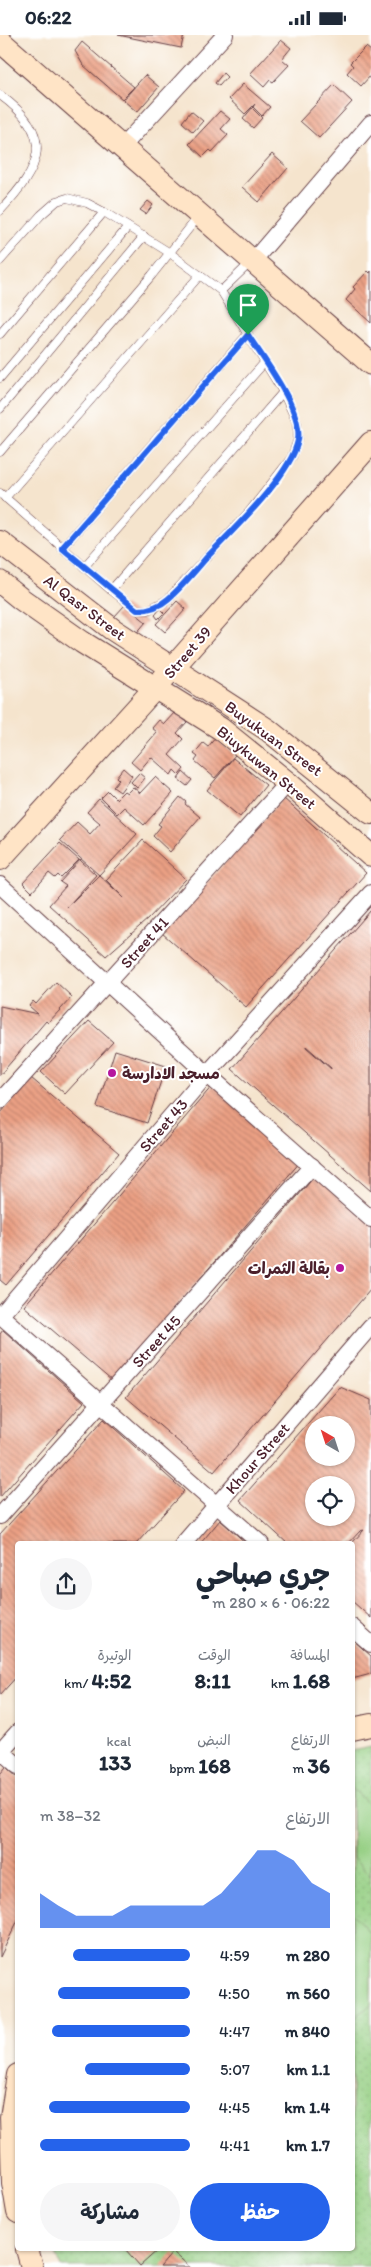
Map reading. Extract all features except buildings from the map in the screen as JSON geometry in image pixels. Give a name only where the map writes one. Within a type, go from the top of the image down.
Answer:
[{"type":"street","points":[[122,147],[225,35]]},
{"type":"street","points":[[0,41],[371,364]]},
{"type":"street","points":[[253,261],[371,123]]},
{"type":"street","name":"Street 39","points":[[0,859],[155,688],[371,443]]},
{"type":"street","name":"Al Qasr Street","points":[[0,543],[112,629],[173,667]]},
{"type":"street","name":"Al Qasr Street","points":[[0,582],[82,642],[155,688]]},
{"type":"street","name":"Buyukuan Street","points":[[173,667],[268,730],[371,813]]},
{"type":"street","name":"Biuykuwan Street","points":[[155,688],[221,729],[288,783],[371,856]]},
{"type":"street","name":"Street 41","points":[[0,1101],[288,783]]},
{"type":"street","points":[[0,885],[207,1074],[371,1219]]},
{"type":"street","name":"Street 43","points":[[0,1315],[207,1074],[371,893]]},
{"type":"street","name":"Street 45","points":[[0,1516],[312,1166]]},
{"type":"street","points":[[0,1315],[218,1504],[258,1541]]},
{"type":"street","name":"Khour Street","points":[[186,1541],[371,1326]]},
{"type":"street","points":[[355,1630],[371,1644]]},
{"type":"street","points":[[355,1728],[371,1725]]},
{"type":"street","points":[[15,1735],[0,1751],[15,1764]]},
{"type":"street","points":[[15,2091],[10,2118],[10,2184],[15,2202]]},
{"type":"street","points":[[27,2251],[32,2267]]},
{"type":"lane","points":[[0,95],[13,104],[36,133],[37,147],[35,162],[26,181],[0,211]]},
{"type":"lane","points":[[0,261],[41,215],[57,201],[68,198],[87,203],[104,212],[170,253],[200,275],[221,291],[284,392],[297,423],[298,439],[292,457],[248,512],[167,600],[148,610],[137,610],[111,590],[3,496],[200,275]]},
{"type":"lane","points":[[0,334],[104,212]]},
{"type":"lane","points":[[0,452],[170,253],[200,215]]},
{"type":"lane","points":[[0,378],[128,227]]},
{"type":"lane","points":[[0,409],[144,236]]},
{"type":"lane","points":[[221,291],[253,261]]},
{"type":"lane","points":[[62,548],[248,335]]},
{"type":"lane","points":[[84,567],[265,362]]},
{"type":"lane","points":[[111,590],[284,392]]},
{"type":"green space","points":[[371,1747],[371,2267],[61,2267],[55,2251],[355,2251],[355,1750]]},
{"type":"green space","points":[[355,1791],[371,1807],[370,1876],[355,1860]]},
{"type":"green space","points":[[355,1916],[371,1934],[371,2004],[355,2018]]},
{"type":"place","name":"مسجد الادارسة","points":[[112,1073]]},
{"type":"place","name":"بقالة الثمرات","points":[[340,1268]]},
{"type":"route","points":[[248,335],[284,392],[297,423],[298,439],[292,457],[248,512],[167,600],[148,610],[137,610],[62,548],[115,490],[248,335]]}]
